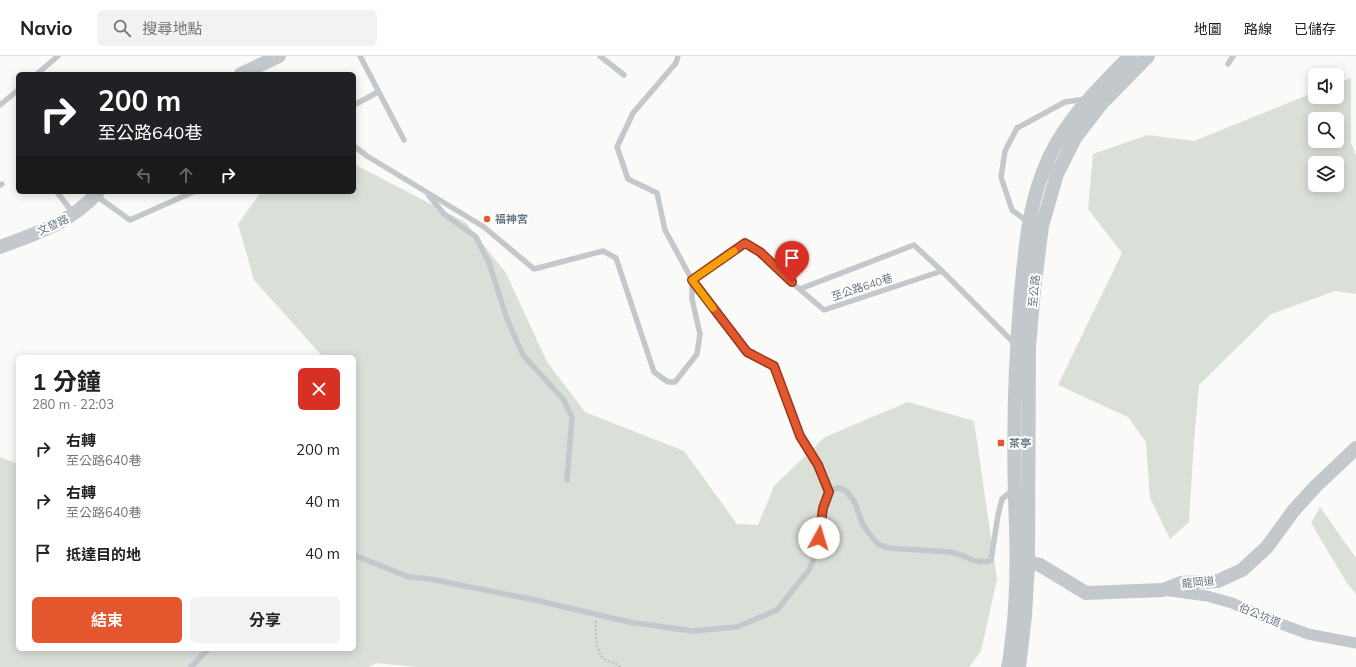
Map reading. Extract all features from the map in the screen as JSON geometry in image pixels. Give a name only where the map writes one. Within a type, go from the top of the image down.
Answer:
[{"type":"street","points":[[245,72],[279,56]]},
{"type":"street","name":"至公路","points":[[1023,560],[1022,346],[1043,171],[1061,136],[1073,117],[1088,99],[1130,56]]},
{"type":"street","name":"至公路","points":[[1036,224],[1057,174],[1075,138],[1102,103],[1148,56]]},
{"type":"street","name":"文發路","points":[[1,245],[56,226],[75,215],[96,194]]},
{"type":"street","name":"龍岡道","points":[[1023,560],[1040,565],[1086,593],[1163,590],[1181,583],[1218,581],[1242,570],[1267,547],[1294,510],[1316,486],[1356,448]]},
{"type":"street","points":[[1008,667],[1023,560]]},
{"type":"street","points":[[1019,667],[1025,616],[1023,560]]},
{"type":"street","name":"伯公坑道","points":[[1163,590],[1207,596],[1232,603],[1268,619],[1308,634],[1356,643]]},
{"type":"lane","points":[[39,72],[58,56]]},
{"type":"lane","points":[[360,56],[404,140]]},
{"type":"lane","points":[[600,56],[624,75]]},
{"type":"lane","points":[[678,56],[676,62],[633,113],[617,147],[628,180],[657,193],[665,230],[692,280],[747,352],[774,366],[800,436],[818,465],[829,492]]},
{"type":"lane","points":[[1228,64],[1233,56]]},
{"type":"lane","points":[[0,105],[16,92]]},
{"type":"lane","points":[[356,104],[378,92]]},
{"type":"lane","points":[[1036,224],[1012,210],[1001,177],[1005,151],[1017,128],[1065,102],[1088,99]]},
{"type":"lane","points":[[356,148],[367,156],[484,227],[534,269],[603,251],[616,258],[654,372],[668,382],[674,382],[697,354],[700,334],[692,299],[692,280]]},
{"type":"lane","points":[[425,191],[444,214],[476,237],[489,263],[507,319],[523,355],[563,399],[572,417],[567,480]]},
{"type":"lane","points":[[59,194],[75,215]]},
{"type":"lane","points":[[98,194],[130,220],[188,194]]},
{"type":"lane","name":"至公路640巷","points":[[692,280],[745,243],[760,252],[774,268],[824,310],[942,271]]},
{"type":"lane","points":[[800,289],[914,245],[1022,346]]},
{"type":"lane","points":[[356,556],[409,577],[453,584],[629,622],[692,631],[737,627],[777,610],[809,570],[819,547],[823,508],[829,492],[834,489],[839,488],[846,491],[854,501],[863,525],[878,544],[888,548],[951,552],[961,554],[977,562],[985,563],[991,560],[1002,499],[1022,489]]},
{"type":"lane","points":[[191,667],[206,651]]},
{"type":"path","points":[[596,614],[595,627],[598,651],[605,660],[618,664],[620,667]]},
{"type":"shaded area","points":[[1351,78],[1351,143],[1356,155],[1356,294],[1335,291],[1271,314],[1199,385],[1189,522],[1170,539],[1150,498],[1146,442],[1128,417],[1058,385],[1122,253],[1088,209],[1093,154],[1148,135],[1194,141],[1308,95],[1308,104],[1344,104],[1344,80]]},
{"type":"shaded area","points":[[356,165],[465,222],[506,273],[547,362],[585,412],[684,451],[737,524],[758,525],[774,486],[825,437],[908,402],[974,421],[997,579],[981,651],[969,667],[417,667],[376,663],[369,667],[0,667],[0,457],[16,463],[16,651],[356,651],[356,355],[321,355],[254,280],[238,224],[260,194],[356,194]]},
{"type":"shaded area","points":[[1320,507],[1356,558],[1356,594],[1347,583],[1311,523]]},
{"type":"slow traffic","points":[[713,308],[692,280],[734,251]]},
{"type":"place","name":"福神宮","points":[[487,219]]},
{"type":"place","name":"茶亭","points":[[1001,443]]},
{"type":"route","points":[[792,282],[774,268],[760,252],[745,243],[692,280],[747,352],[774,366],[782,384],[800,436],[818,465],[829,492],[823,508],[819,538]]}]
